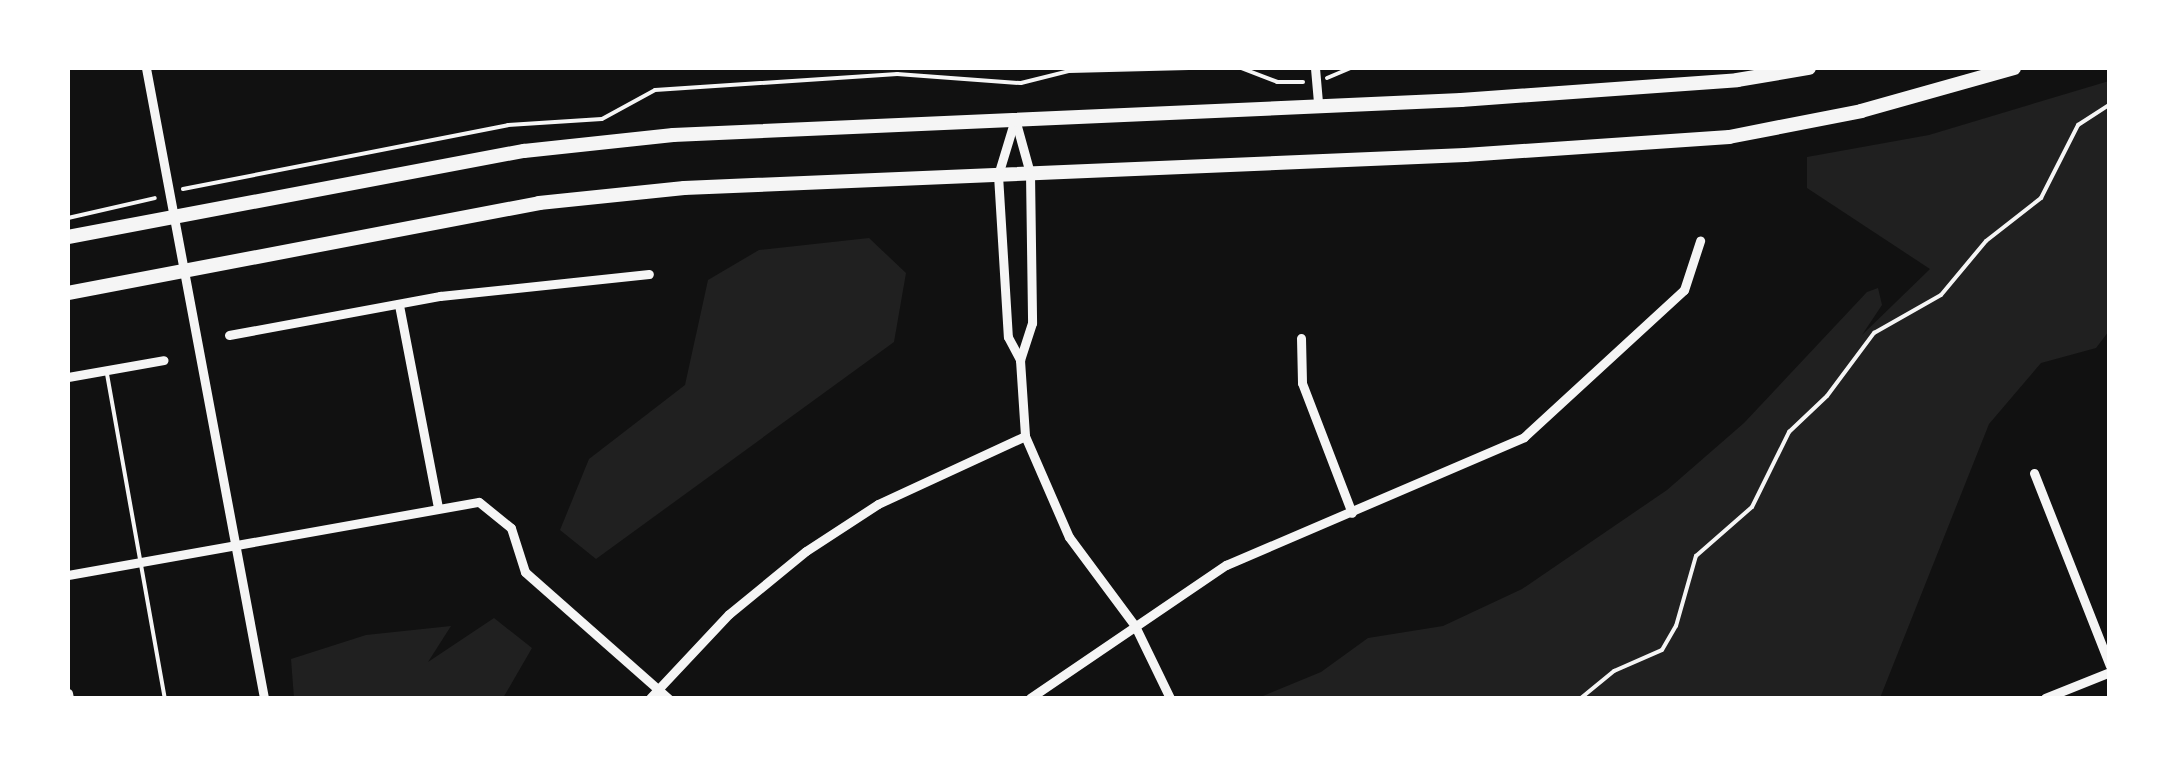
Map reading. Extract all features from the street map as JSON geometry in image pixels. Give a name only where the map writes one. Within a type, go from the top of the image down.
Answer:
[{"type":"main road","points":[[68,237],[524,151],[673,134],[1654,88],[1809,68]]},
{"type":"main road","points":[[68,294],[539,203],[684,188],[1660,145],[1797,126],[2014,68]]},
{"type":"street","points":[[146,68],[264,698]]},
{"type":"street","points":[[1316,68],[1318,106]]},
{"type":"street","points":[[1015,118],[1030,174],[1032,323],[1020,360],[1026,436],[1069,536],[1134,626],[1170,698]]},
{"type":"street","points":[[1015,118],[998,175],[1008,337],[1020,360]]},
{"type":"street","points":[[1030,698],[1226,565],[1505,448],[1553,416],[1684,290],[1700,241]]},
{"type":"street","points":[[230,335],[399,305],[650,274]]},
{"type":"street","points":[[399,305],[438,507]]},
{"type":"street","points":[[1301,338],[1302,383],[1352,512]]},
{"type":"street","points":[[68,377],[164,360]]},
{"type":"street","points":[[654,694],[729,614],[818,542],[930,477],[1026,436]]},
{"type":"street","points":[[2034,473],[2110,669],[2045,698]]},
{"type":"street","points":[[68,575],[479,502],[498,513],[511,528],[525,572],[654,694],[668,698]]},
{"type":"lane","points":[[106,370],[165,698]]},
{"type":"path","points":[[68,218],[170,193],[492,128],[602,120],[655,90],[867,79],[897,74],[1021,82],[1068,71],[1190,68]]},
{"type":"path","points":[[1241,68],[1288,84],[1316,80],[1350,68]]},
{"type":"path","points":[[1581,698],[1614,671],[1662,650],[1676,626],[1696,556],[1752,508],[1789,432],[1827,396],[1874,334],[1941,295],[1986,241],[2042,198],[2078,125],[2110,104]]},
{"type":"shaded area","points":[[2109,81],[2109,331],[2096,348],[2041,363],[1989,424],[1880,698],[1258,698],[1321,672],[1368,638],[1443,626],[1522,589],[1667,490],[1744,423],[1867,292],[1878,288],[1882,305],[1862,335],[1930,269],[1807,188],[1807,157],[1929,135]]},
{"type":"shaded area","points":[[869,238],[906,273],[894,342],[596,559],[560,530],[589,459],[685,385],[708,280],[759,250]]},
{"type":"shaded area","points":[[494,618],[532,648],[503,698],[294,698],[291,659],[366,635],[451,626],[428,662]]}]
